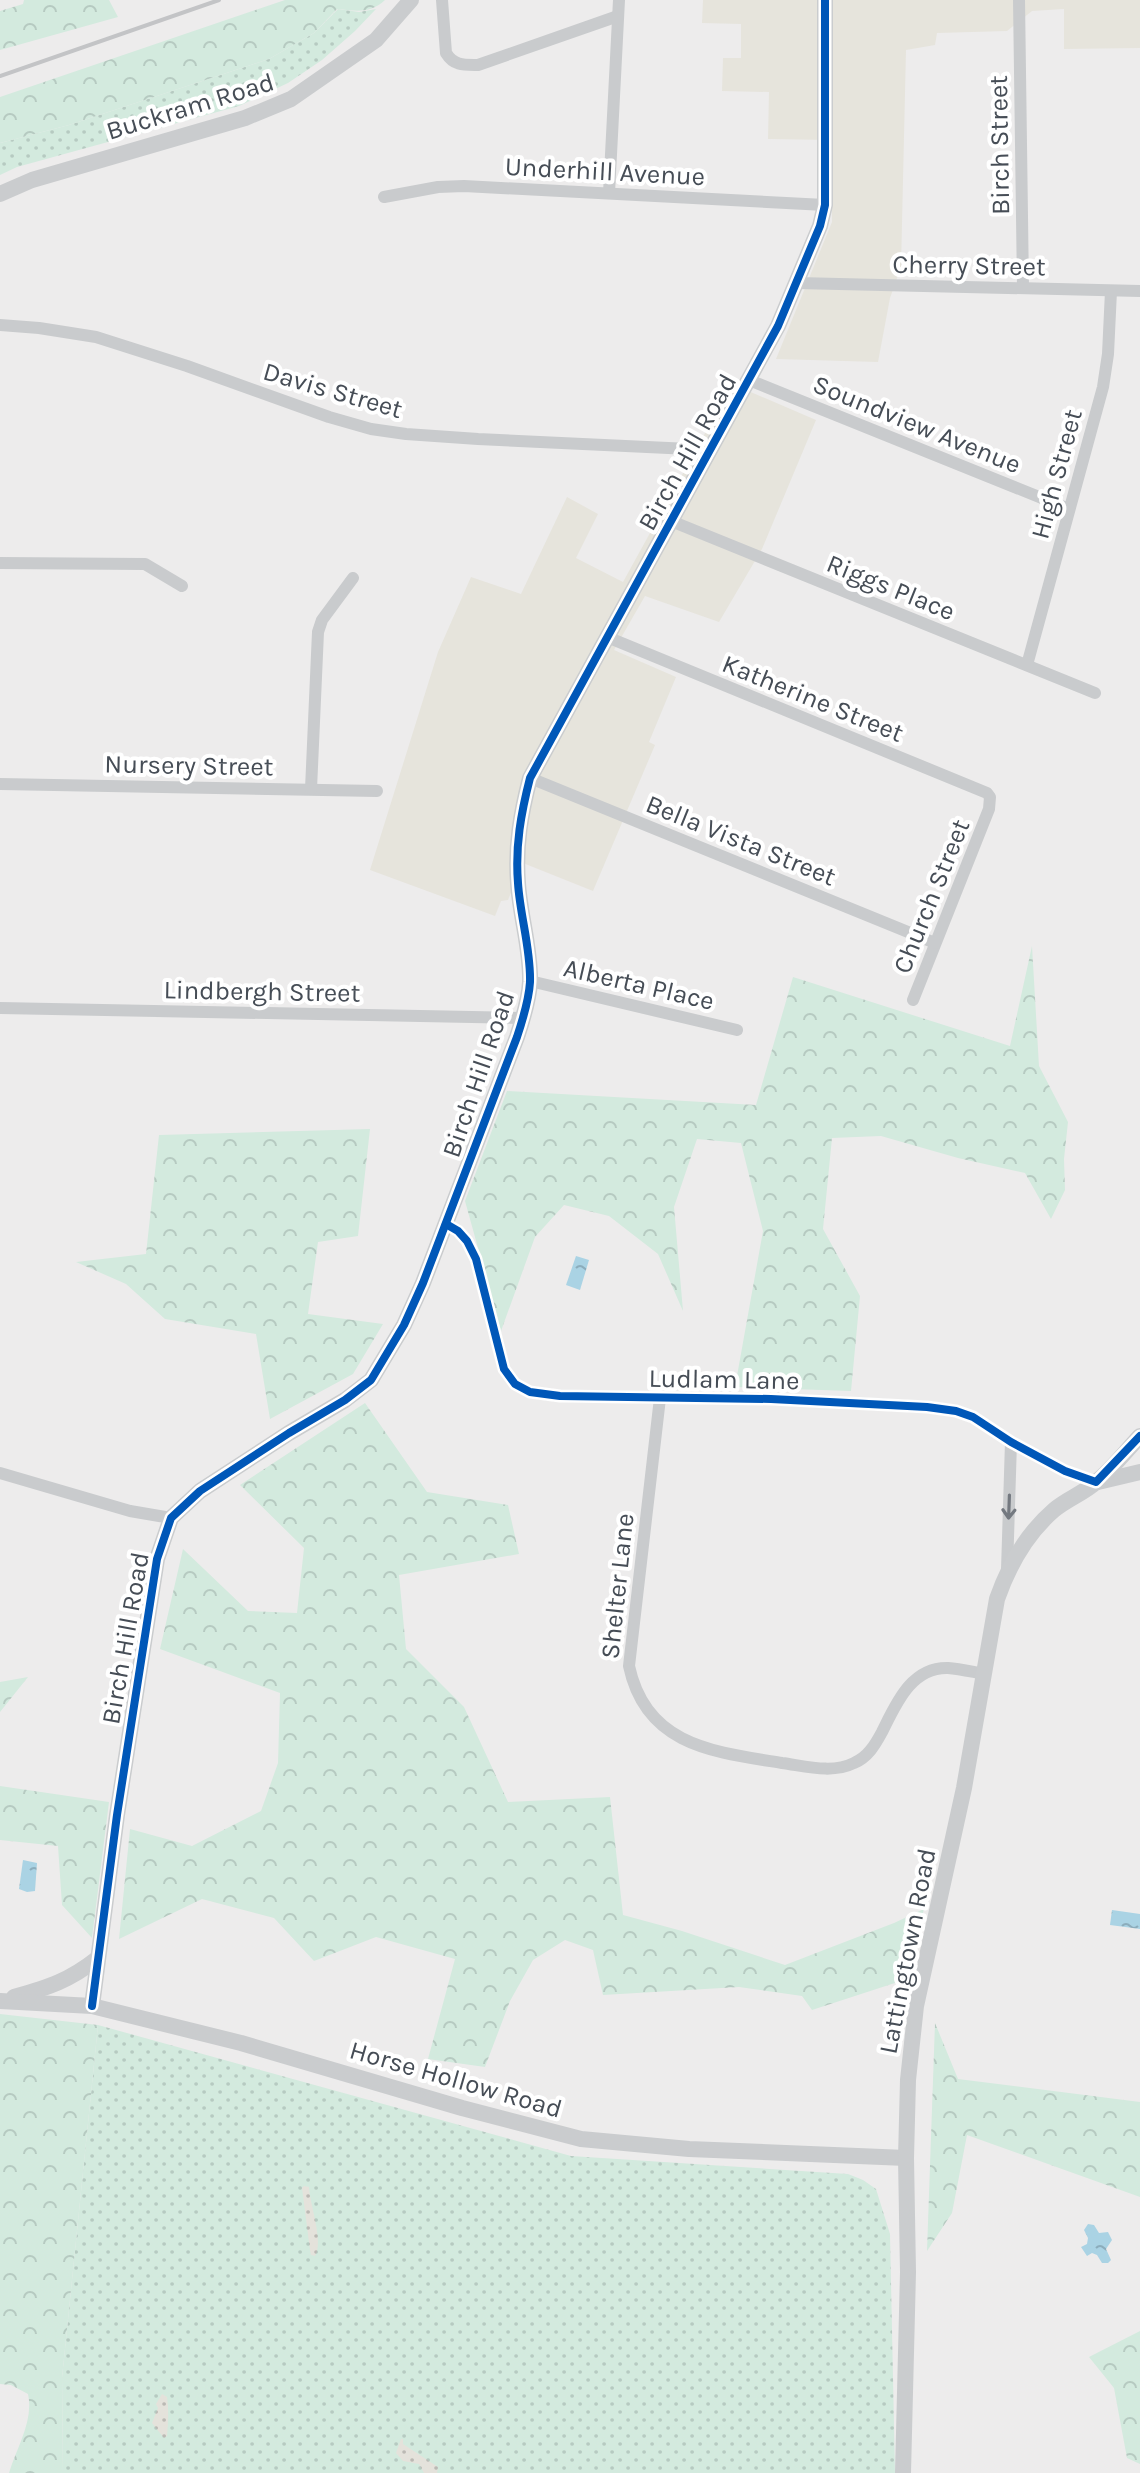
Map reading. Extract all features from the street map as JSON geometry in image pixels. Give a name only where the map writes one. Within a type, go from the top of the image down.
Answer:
[{"type":"street","name":"Buckram Road","points":[[0,194],[32,180],[245,118],[291,99],[376,40],[411,0]]},
{"type":"street","points":[[442,0],[446,53],[460,65],[478,65],[618,16]]},
{"type":"street","points":[[609,193],[619,0]]},
{"type":"street","name":"Birch Hill Road","points":[[92,2006],[119,1800],[154,1572],[171,1518],[200,1491],[345,1400],[371,1380],[404,1325],[446,1224],[523,1018],[530,981],[518,885],[517,849],[521,812],[530,778],[778,326],[820,226],[825,205],[825,0]]},
{"type":"street","name":"Birch Street","points":[[1019,0],[1023,288]]},
{"type":"street","name":"Underhill Avenue","points":[[384,197],[438,187],[464,186],[825,205]]},
{"type":"street","name":"Cherry Street","points":[[797,283],[1140,291]]},
{"type":"street","name":"High Street","points":[[1027,665],[1103,387],[1111,291]]},
{"type":"street","name":"Davis Street","points":[[0,325],[96,337],[371,429],[464,438],[711,450]]},
{"type":"street","name":"Soundview Avenue","points":[[749,380],[1069,509]]},
{"type":"street","name":"Riggs Place","points":[[671,521],[1095,693]]},
{"type":"street","points":[[0,563],[145,564],[182,586]]},
{"type":"street","points":[[311,789],[318,632],[322,620],[353,578]]},
{"type":"street","name":"Katherine Street","points":[[607,637],[987,793],[991,801],[989,809]]},
{"type":"street","name":"Bella Vista Street","points":[[530,778],[935,943]]},
{"type":"street","name":"Nursery Street","points":[[0,784],[377,791]]},
{"type":"street","name":"Church Street","points":[[913,1000],[989,809]]},
{"type":"street","name":"Alberta Place","points":[[530,981],[737,1030]]},
{"type":"street","name":"Lindbergh Street","points":[[0,1008],[523,1018]]},
{"type":"street","name":"Ludlam Lane","points":[[446,1224],[467,1241],[476,1259],[504,1369],[515,1384],[530,1392],[560,1396],[771,1399],[933,1407],[973,1417],[1065,1471],[1096,1482]]},
{"type":"street","name":"Shelter Lane","points":[[660,1398],[629,1666],[640,1701],[658,1722],[673,1733],[719,1753],[814,1768],[840,1768],[856,1763],[869,1754],[896,1703],[918,1676],[947,1668],[985,1674]]},
{"type":"street","points":[[1096,1482],[1140,1436]]},
{"type":"street","points":[[1007,1573],[1011,1442]]},
{"type":"street","points":[[1096,1482],[1140,1472]]},
{"type":"street","points":[[0,1473],[130,1511],[171,1518]]},
{"type":"street","name":"Lattingtown Road","points":[[903,2473],[908,2272],[908,2080],[916,2006],[964,1788],[997,1599],[1018,1553],[1038,1526],[1056,1508],[1096,1482]]},
{"type":"street","points":[[0,2001],[54,1986],[77,1975],[98,1958]]},
{"type":"street","name":"Horse Hollow Road","points":[[0,2001],[92,2006],[241,2043],[462,2108],[581,2139],[689,2149],[906,2158]]},
{"type":"shaded area","points":[[703,0],[1140,0],[1140,48],[1064,49],[1064,9],[1032,11],[1007,31],[937,33],[935,45],[906,50],[901,267],[890,298],[878,362],[776,359],[832,222],[831,140],[768,139],[769,92],[722,91],[723,58],[741,58],[741,24],[702,23]]},
{"type":"shaded area","points":[[732,384],[816,420],[762,549],[719,622],[645,596],[614,650],[676,677],[649,742],[655,745],[593,891],[523,863],[508,900],[501,901],[495,916],[370,870],[438,652],[471,577],[521,594],[567,497],[598,514],[576,558],[623,582]]},
{"type":"green space","points":[[24,0],[109,0],[118,17],[0,50],[0,11],[23,4]]},
{"type":"green space","points":[[285,0],[385,0],[368,10],[337,9],[314,33],[269,59],[69,125],[0,143],[0,97]]},
{"type":"green space","points":[[338,9],[359,12],[376,9],[322,60],[288,83],[239,106],[17,167],[0,175],[0,143],[69,125],[269,59],[314,33]]},
{"type":"green space","points":[[1032,946],[1039,1066],[1068,1122],[1065,1190],[1051,1219],[1025,1173],[881,1136],[832,1138],[823,1229],[860,1296],[851,1391],[735,1387],[763,1231],[741,1143],[697,1139],[674,1207],[683,1311],[658,1254],[609,1216],[564,1205],[535,1237],[501,1331],[465,1201],[507,1091],[756,1105],[793,977],[1010,1046]]},
{"type":"green space","points":[[370,1129],[358,1236],[318,1242],[308,1314],[383,1324],[353,1374],[270,1419],[256,1334],[165,1319],[126,1284],[76,1262],[146,1254],[159,1135]]},
{"type":"green space","points":[[365,1403],[427,1492],[508,1505],[519,1554],[399,1575],[406,1649],[464,1707],[508,1802],[610,1797],[623,1915],[785,1965],[924,1909],[904,1980],[812,2010],[802,1996],[739,1987],[603,1995],[593,1950],[565,1940],[533,1960],[510,2001],[485,2067],[428,2059],[455,1959],[376,1937],[314,1961],[274,1918],[202,1899],[119,1939],[130,1829],[192,1846],[261,1811],[278,1763],[280,1693],[160,1649],[183,1549],[248,1611],[297,1613],[304,1548],[240,1485]]},
{"type":"green space","points":[[28,1677],[0,1712],[0,1682]]},
{"type":"green space","points":[[0,1786],[109,1802],[92,1938],[62,1905],[58,1846],[0,1840]]},
{"type":"green space","points":[[0,2014],[98,2025],[62,2378],[63,2473],[9,2473],[27,2424],[29,2404],[28,2394],[11,2385],[0,2384]]},
{"type":"green space","points":[[935,2023],[958,2079],[1140,2102],[1140,2197],[967,2135],[952,2213],[927,2251]]},
{"type":"green space","points":[[98,2025],[571,2156],[848,2174],[863,2180],[876,2189],[890,2234],[895,2473],[63,2473],[62,2378]]},
{"type":"green space","points":[[1140,2331],[1140,2464],[1127,2458],[1114,2388],[1089,2357]]},
{"type":"sand","points":[[304,2186],[309,2187],[317,2233],[315,2256],[311,2255],[310,2250]]},
{"type":"sand","points":[[162,2394],[167,2397],[168,2407],[167,2436],[164,2438],[152,2423],[158,2408],[156,2404]]},
{"type":"sand","points":[[401,2439],[403,2444],[438,2467],[437,2473],[424,2473],[419,2464],[403,2461],[396,2453]]},
{"type":"water","points":[[576,1256],[589,1260],[580,1290],[566,1285]]},
{"type":"water","points":[[23,1860],[37,1863],[35,1891],[19,1889]]},
{"type":"water","points":[[1112,1910],[1140,1914],[1140,1929],[1110,1925]]},
{"type":"water","points":[[1088,2224],[1094,2225],[1099,2233],[1108,2232],[1112,2240],[1106,2249],[1111,2260],[1108,2263],[1102,2263],[1092,2253],[1087,2256],[1081,2247],[1087,2244],[1084,2230]]},
{"type":"railway","points":[[0,76],[219,0]]},
{"type":"cycle path","points":[[92,2006],[117,1815],[157,1559],[171,1518],[200,1491],[345,1400],[371,1380],[404,1325],[423,1283],[517,1037],[527,1003],[530,970],[519,895],[517,856],[521,817],[530,778],[778,326],[820,226],[825,205],[825,0]]},
{"type":"cycle path","points":[[446,1224],[467,1241],[476,1259],[504,1369],[515,1384],[530,1392],[560,1396],[771,1399],[956,1411],[973,1417],[1065,1471],[1096,1482],[1140,1436]]}]
